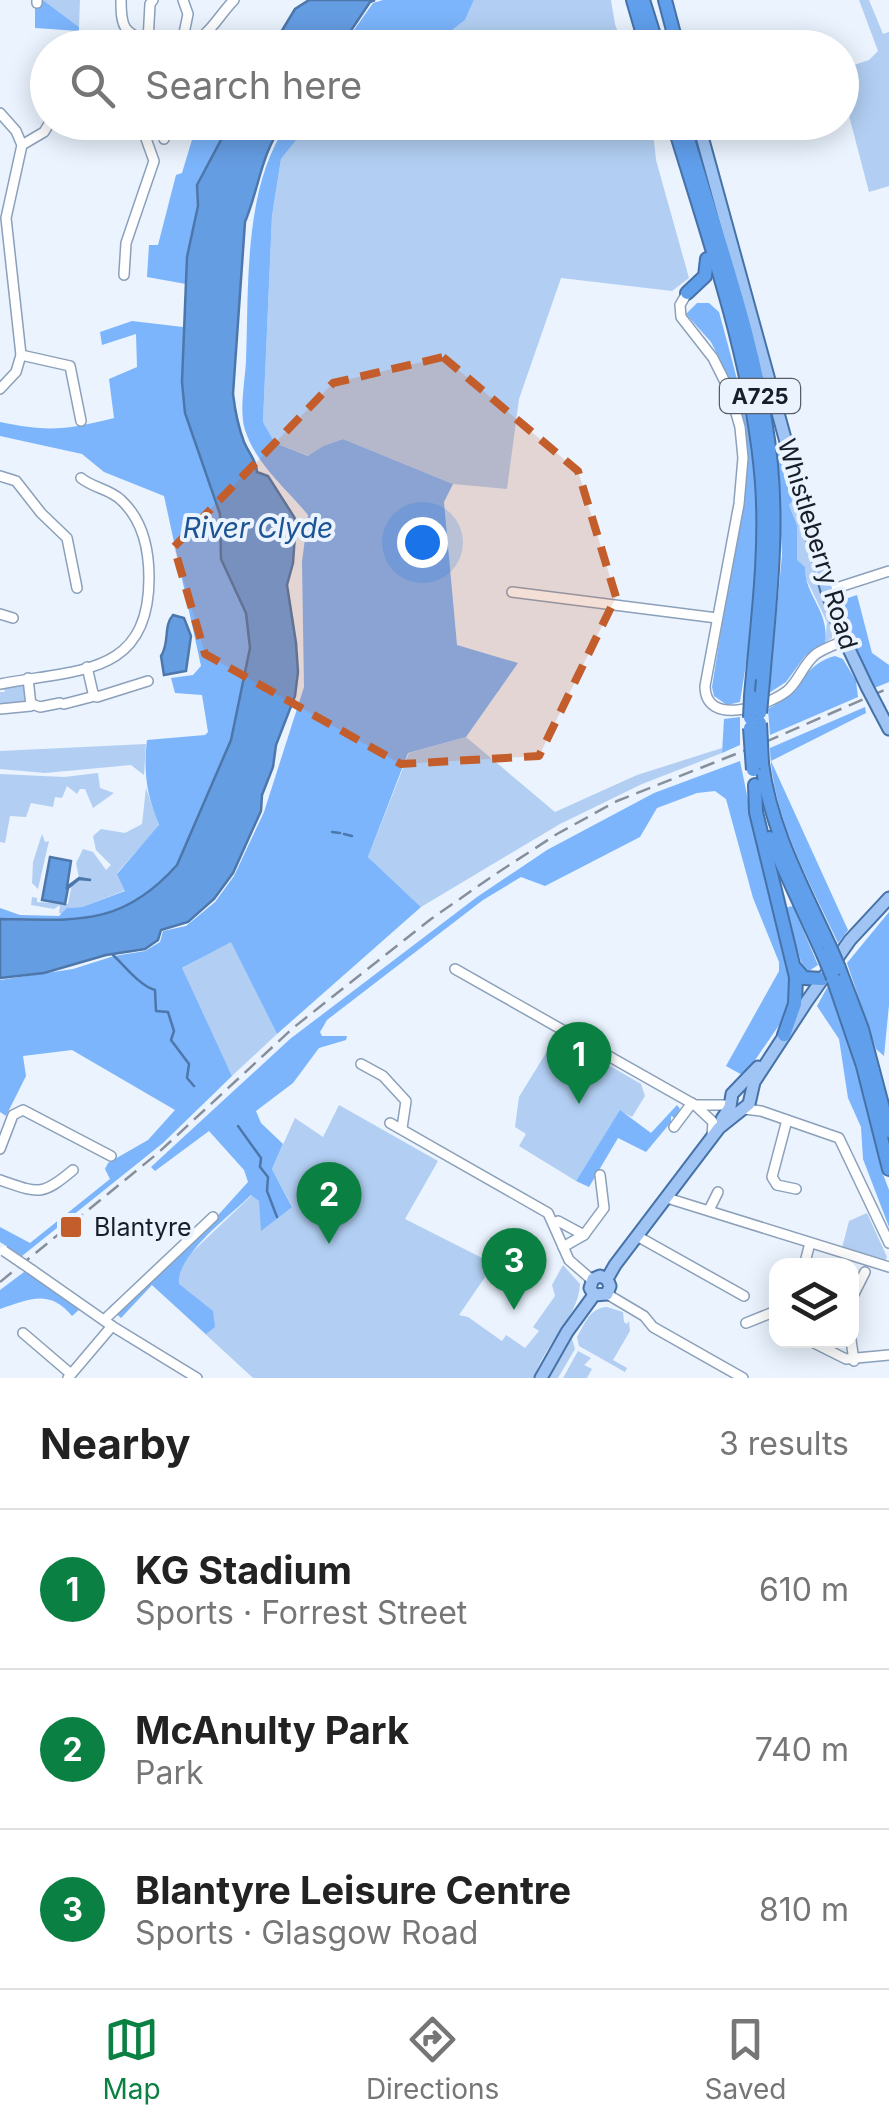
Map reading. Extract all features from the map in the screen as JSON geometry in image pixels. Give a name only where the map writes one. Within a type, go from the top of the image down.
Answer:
[{"type":"highway","points":[[633,0],[642,30]]},
{"type":"highway","points":[[643,0],[652,30]]},
{"type":"highway","points":[[664,0],[672,30]]},
{"type":"highway","name":"A725","points":[[677,140],[753,408],[763,496],[751,696],[756,812],[794,966],[796,996],[784,1036]]},
{"type":"highway","name":"A725","points":[[687,140],[752,362],[768,441],[773,538],[763,680],[755,721]]},
{"type":"highway","points":[[689,292],[706,276],[709,246]]},
{"type":"highway","points":[[689,292],[711,292],[729,316]]},
{"type":"highway","name":"A725","points":[[757,773],[770,837],[826,950]]},
{"type":"highway","name":"A725","points":[[757,773],[826,950],[863,1066],[889,1168]]},
{"type":"highway","points":[[794,966],[804,978],[831,975]]},
{"type":"highway","name":"A725","points":[[831,975],[862,1029],[889,1130]]},
{"type":"main road","name":"Whistleberry Road","points":[[703,140],[827,591],[844,640],[889,730]]},
{"type":"main road","points":[[607,1279],[889,898]]},
{"type":"main road","points":[[541,1378],[566,1332],[610,1286],[607,1279],[598,1276],[590,1288],[600,1294]]},
{"type":"street","points":[[121,0],[124,30]]},
{"type":"street","points":[[149,30],[150,4],[154,0]]},
{"type":"street","points":[[183,0],[188,14],[185,30]]},
{"type":"street","points":[[210,30],[234,0]]},
{"type":"street","points":[[0,113],[22,145],[4,239],[22,355],[16,372],[0,389]]},
{"type":"street","points":[[22,145],[30,140]]},
{"type":"street","points":[[124,274],[126,243],[154,161],[146,140]]},
{"type":"street","points":[[689,292],[680,306],[681,317],[722,375],[742,438],[741,492],[704,689],[708,702],[722,711],[779,696],[814,657],[844,640]]},
{"type":"street","points":[[22,355],[70,366],[81,421]]},
{"type":"street","points":[[0,476],[16,481],[66,538],[77,588]]},
{"type":"street","points":[[0,684],[88,667],[119,656],[146,620],[150,551],[119,498],[87,489],[81,478]]},
{"type":"street","points":[[827,591],[889,571]]},
{"type":"street","points":[[512,592],[717,618]]},
{"type":"street","points":[[0,614],[13,618]]},
{"type":"street","points":[[88,667],[95,696]]},
{"type":"street","points":[[28,678],[32,704]]},
{"type":"street","points":[[32,704],[62,704],[134,681],[148,681]]},
{"type":"street","points":[[0,710],[32,704]]},
{"type":"street","points":[[455,969],[693,1104],[713,1122],[715,1133]]},
{"type":"street","points":[[360,1064],[383,1076],[406,1102],[402,1128]]},
{"type":"street","points":[[693,1104],[739,1102],[830,1134],[845,1144],[889,1243]]},
{"type":"street","points":[[674,1127],[693,1104]]},
{"type":"street","points":[[0,1148],[14,1115],[23,1110],[111,1156]]},
{"type":"street","points":[[786,1120],[772,1176],[777,1186],[796,1189]]},
{"type":"street","points":[[390,1123],[548,1213],[573,1267],[592,1280]]},
{"type":"street","points":[[0,1180],[44,1192],[73,1170]]},
{"type":"street","points":[[563,1247],[584,1234],[604,1208],[600,1175]]},
{"type":"street","points":[[709,1210],[718,1192]]},
{"type":"street","points":[[667,1198],[889,1267]]},
{"type":"street","points":[[23,1333],[70,1376],[108,1323],[213,1217]]},
{"type":"street","points":[[558,1221],[584,1234]]},
{"type":"street","points":[[637,1236],[744,1296]]},
{"type":"street","points":[[806,1258],[810,1242]]},
{"type":"street","points":[[2,1250],[197,1378]]},
{"type":"street","points":[[859,1284],[865,1272]]},
{"type":"street","points":[[600,1294],[644,1316],[657,1330],[744,1378]]},
{"type":"street","points":[[746,1322],[769,1313]]},
{"type":"street","points":[[826,1348],[854,1360],[889,1355]]},
{"type":"street","points":[[852,1348],[854,1360]]},
{"type":"highlighted area","points":[[443,357],[578,471],[616,597],[539,756],[401,764],[205,654],[174,547],[333,383]]},
{"type":"shaded area","points":[[43,0],[80,0],[79,27]]},
{"type":"shaded area","points":[[43,0],[79,30],[35,28],[35,7],[40,7]]},
{"type":"shaded area","points":[[474,0],[611,0],[617,30],[453,30],[465,20]]},
{"type":"shaded area","points":[[474,0],[465,20],[452,30],[354,30],[373,3]]},
{"type":"shaded area","points":[[859,0],[869,0],[883,34],[889,32],[889,186],[869,192],[855,140],[859,140],[859,63],[878,51]]},
{"type":"shaded area","points":[[192,140],[221,140],[197,185],[198,206],[186,284],[147,277],[149,245],[158,245],[176,175],[182,173]]},
{"type":"shaded area","points":[[278,140],[296,140],[281,159],[272,216],[263,422],[275,443],[308,456],[343,439],[453,484],[444,502],[457,645],[518,663],[466,737],[408,753],[368,857],[421,907],[277,1034],[231,942],[182,968],[232,1076],[163,1143],[22,1256],[0,1242],[0,1227],[30,1243],[110,1179],[105,1169],[108,1163],[148,1140],[175,1110],[72,1050],[23,1056],[26,1076],[6,1116],[0,1112],[0,980],[73,969],[145,951],[160,942],[163,931],[186,926],[215,902],[234,876],[264,812],[304,687],[302,562],[308,515],[256,454],[242,414],[251,238],[263,176]]},
{"type":"shaded area","points":[[296,140],[654,140],[689,278],[672,291],[561,278],[519,399],[507,489],[453,484],[343,439],[309,456],[275,443],[263,422],[272,216],[281,159]]},
{"type":"shaded area","points":[[697,303],[709,303],[719,312],[747,425],[757,494],[757,572],[748,651],[740,702],[727,705],[714,696],[712,687],[746,474],[745,435],[735,395],[720,360],[711,342],[686,314]]},
{"type":"shaded area","points":[[132,321],[183,327],[185,413],[220,514],[221,559],[246,613],[250,648],[231,740],[177,865],[151,892],[109,914],[63,921],[0,919],[0,908],[20,915],[59,916],[67,908],[82,907],[125,891],[117,874],[159,825],[147,784],[147,740],[208,732],[202,695],[175,693],[171,678],[193,675],[201,666],[164,496],[104,472],[82,454],[0,436],[0,422],[57,428],[114,418],[109,379],[137,367],[136,334],[102,345],[100,332]]},
{"type":"shaded area","points":[[782,450],[783,471],[792,501],[789,505],[797,525],[797,560],[805,567],[826,632],[825,643],[805,656],[786,682],[769,693],[782,555],[777,453]]},
{"type":"shaded area","points":[[784,461],[832,629],[832,638],[825,643],[827,622],[797,560],[797,525],[789,505]]},
{"type":"shaded area","points":[[857,595],[872,653],[889,665],[889,682],[872,689],[839,608],[845,599]]},
{"type":"shaded area","points":[[835,656],[843,659],[856,681],[858,697],[770,735],[768,709],[816,665]]},
{"type":"shaded area","points":[[26,683],[28,704],[0,706],[3,686]]},
{"type":"shaded area","points":[[865,707],[866,713],[771,761],[770,748]]},
{"type":"shaded area","points":[[740,717],[740,745],[722,753],[724,719]]},
{"type":"shaded area","points":[[466,737],[555,812],[637,775],[722,748],[722,753],[642,784],[560,824],[421,907],[368,857],[409,753]]},
{"type":"shaded area","points":[[146,744],[144,775],[131,765],[45,773],[0,769],[0,751]]},
{"type":"shaded area","points":[[740,761],[788,960],[792,993],[784,1018],[744,1076],[726,1066],[779,971],[779,962],[753,898],[726,799],[715,791],[697,793],[657,808],[640,837],[545,886],[521,877],[483,900],[327,1020],[320,1032],[322,1036],[347,1036],[346,1040],[319,1048],[293,1083],[256,1111],[261,1123],[283,1144],[272,1169],[292,1207],[261,1231],[259,1201],[251,1195],[195,1249],[180,1273],[179,1284],[213,1311],[215,1327],[206,1334],[152,1285],[121,1318],[109,1307],[123,1295],[131,1299],[248,1182],[244,1170],[209,1131],[155,1171],[151,1167],[290,1039],[477,897],[547,850],[654,793]]},
{"type":"shaded area","points":[[771,761],[848,930],[838,943],[785,824]]},
{"type":"shaded area","points":[[98,773],[100,788],[114,793],[93,808],[85,789],[77,794],[67,786],[62,798],[55,797],[53,807],[31,803],[26,817],[10,816],[5,843],[0,842],[0,774],[64,777]]},
{"type":"shaded area","points":[[146,788],[159,826],[117,873],[126,890],[82,907],[68,908],[62,914],[60,905],[54,909],[31,905],[32,897],[37,902],[68,904],[72,884],[79,878],[76,863],[83,849],[93,852],[106,870],[111,865],[96,850],[93,836],[101,829],[125,833],[142,824]]},
{"type":"shaded area","points":[[42,834],[45,842],[49,841],[38,889],[32,883],[33,862]]},
{"type":"shaded area","points":[[793,906],[818,965],[809,971],[803,968],[784,908]]},
{"type":"shaded area","points":[[889,912],[889,1005],[884,1056],[876,1049],[847,963]]},
{"type":"shaded area","points":[[231,941],[277,1034],[232,1076],[181,969]]},
{"type":"shaded area","points":[[828,986],[864,1090],[889,1190],[889,1227],[863,1159],[861,1127],[848,1098],[839,1039],[817,1006]]},
{"type":"shaded area","points":[[557,1035],[641,1084],[645,1096],[632,1117],[620,1111],[576,1181],[519,1146],[526,1134],[515,1127],[519,1097]]},
{"type":"shaded area","points":[[339,1105],[438,1161],[405,1219],[494,1264],[459,1315],[502,1341],[506,1335],[525,1348],[539,1331],[533,1327],[555,1296],[552,1285],[563,1265],[580,1284],[573,1309],[534,1378],[253,1378],[152,1285],[252,1195],[259,1201],[292,1206],[272,1169],[295,1118],[323,1137]]},
{"type":"shaded area","points":[[677,1105],[680,1109],[675,1118],[671,1116],[671,1122],[646,1152],[618,1138],[589,1187],[576,1181],[620,1110],[651,1133]]},
{"type":"shaded area","points":[[867,1213],[887,1257],[884,1262],[842,1248],[849,1221]]},
{"type":"shaded area","points":[[24,1272],[80,1309],[72,1316],[55,1302],[38,1299],[0,1309],[0,1290]]},
{"type":"shaded area","points":[[607,1307],[623,1312],[624,1322],[629,1321],[630,1331],[613,1360],[627,1368],[625,1372],[579,1346],[577,1337],[588,1318]]},
{"type":"shaded area","points":[[581,1320],[572,1339],[575,1349],[558,1378],[546,1378]]},
{"type":"shaded area","points":[[578,1351],[591,1358],[584,1365],[592,1369],[587,1378],[563,1378]]},
{"type":"water","points":[[309,0],[375,0],[351,30],[282,30],[295,9]]},
{"type":"water","name":"River Clyde","points":[[221,140],[273,140],[245,222],[233,394],[240,430],[257,472],[268,476],[296,520],[287,585],[296,643],[295,696],[276,745],[261,811],[233,873],[214,899],[188,922],[161,930],[158,940],[145,949],[106,955],[44,973],[0,978],[0,919],[75,919],[117,910],[157,885],[177,865],[231,740],[250,648],[246,613],[221,559],[220,514],[185,413],[182,382],[187,257],[198,206],[197,185]]},
{"type":"water","points":[[173,615],[184,618],[191,636],[186,671],[164,675],[161,656]]},
{"type":"water","points":[[50,857],[71,861],[67,887],[79,878],[91,880],[79,879],[68,888],[65,904],[42,900]]},
{"type":"waterway","points":[[332,832],[340,833]]},
{"type":"waterway","points":[[344,834],[352,836]]},
{"type":"waterway","points":[[113,955],[138,980],[155,990],[156,1011],[168,1012],[174,1031],[171,1040],[189,1064],[187,1078],[194,1086]]},
{"type":"waterway","points":[[238,1126],[261,1158],[260,1167],[268,1177],[267,1191],[277,1217]]},
{"type":"railway","points":[[0,1282],[158,1153],[293,1028],[431,919],[494,875],[617,801],[889,688]]},
{"type":"place","name":"KG Stadium","points":[[579,1104]]},
{"type":"place","name":"Blantyre","points":[[71,1227]]},
{"type":"place","name":"McAnulty Park","points":[[329,1244]]},
{"type":"place","name":"Blantyre Leisure Centre","points":[[514,1310]]}]
